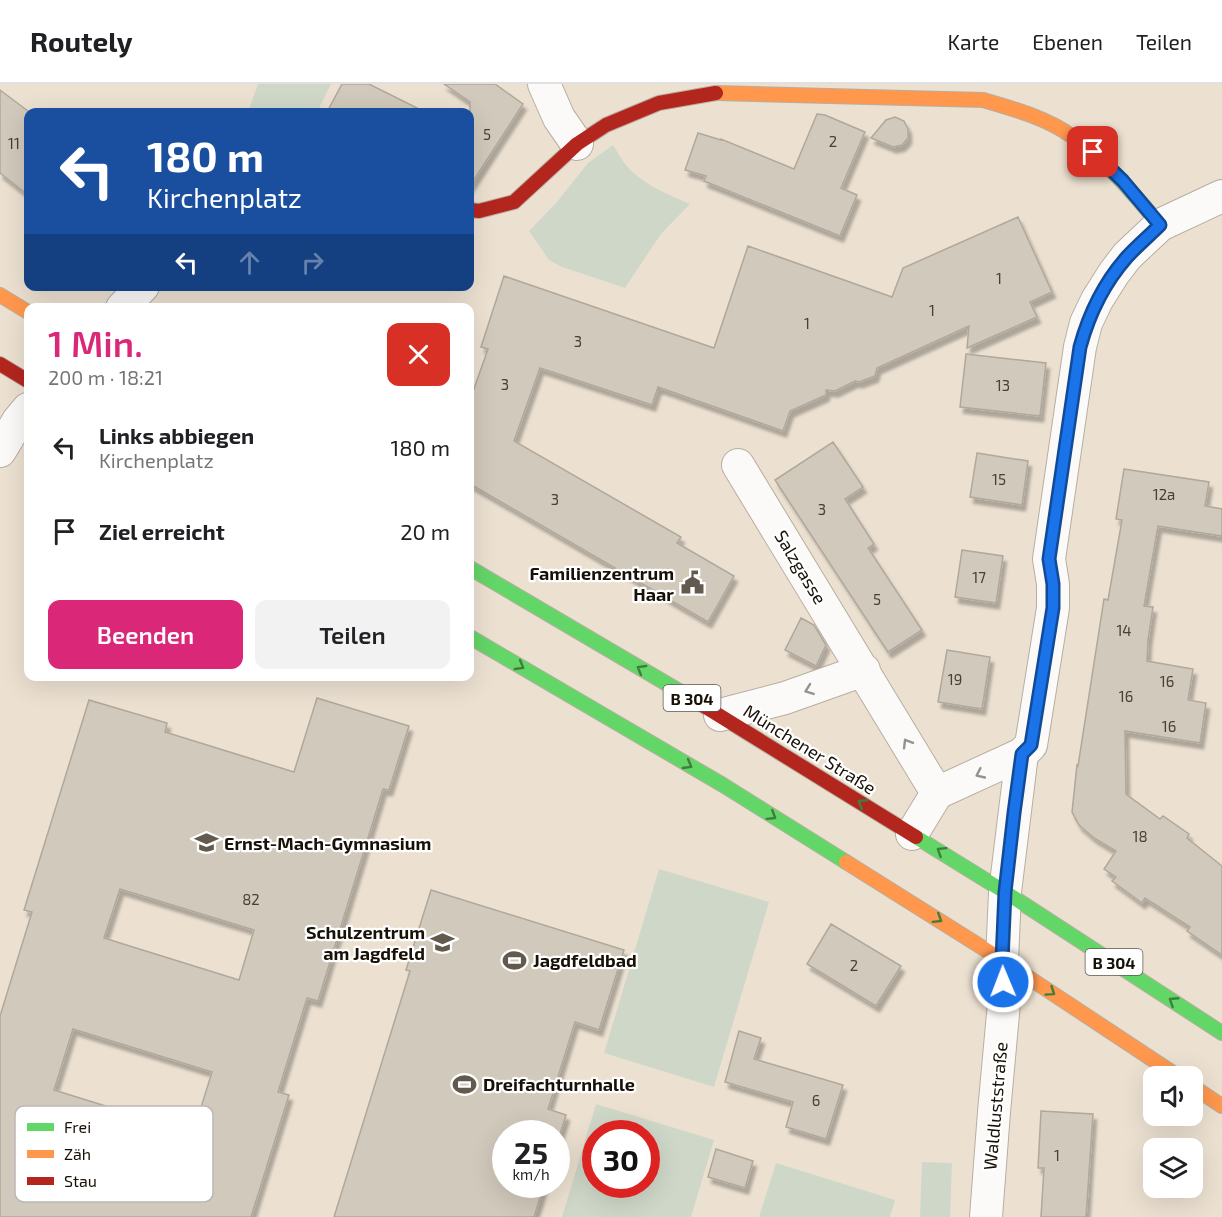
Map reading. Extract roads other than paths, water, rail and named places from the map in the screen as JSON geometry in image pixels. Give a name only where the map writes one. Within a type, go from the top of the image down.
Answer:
[{"type":"main road","points":[[474,210],[514,202],[577,144],[606,125],[659,103],[711,93],[984,92],[1014,109],[1059,127],[1093,152],[1123,181],[1160,225]]},
{"type":"main road","points":[[0,295],[24,310]]},
{"type":"main road","points":[[0,364],[24,379]]},
{"type":"main road","name":"Münchener Straße","points":[[474,570],[720,715],[1005,892]]},
{"type":"main road","points":[[474,638],[723,785],[1002,960],[1162,1066]]},
{"type":"main road","name":"B 304","points":[[1005,892],[1222,1033]]},
{"type":"main road","points":[[1203,1093],[1222,1106]]},
{"type":"street","points":[[544,84],[559,117],[577,144]]},
{"type":"street","name":"Waldluststraße","points":[[986,1217],[1004,1003],[1002,960],[1005,892],[1022,754],[1031,745],[1053,608],[1053,584],[1049,559],[1080,347],[1086,323],[1097,300],[1127,256],[1160,225],[1222,196]]},
{"type":"street","points":[[127,303],[138,291]]},
{"type":"street","points":[[0,451],[24,414]]},
{"type":"street","name":"Salzgasse","points":[[738,465],[937,793]]},
{"type":"street","points":[[720,715],[785,698],[864,670]]},
{"type":"street","points":[[912,834],[937,793],[1022,754]]},
{"type":"place","name":"Familienzentrum Haar","points":[[692,583]]},
{"type":"place","name":"Ernst-Mach-Gymnasium","points":[[206,843]]},
{"type":"place","name":"Schulzentrum am Jagdfeld","points":[[443,942]]},
{"type":"place","name":"Jagdfeldbad","points":[[515,960]]},
{"type":"place","name":"Dreifachturnhalle","points":[[465,1084]]}]
